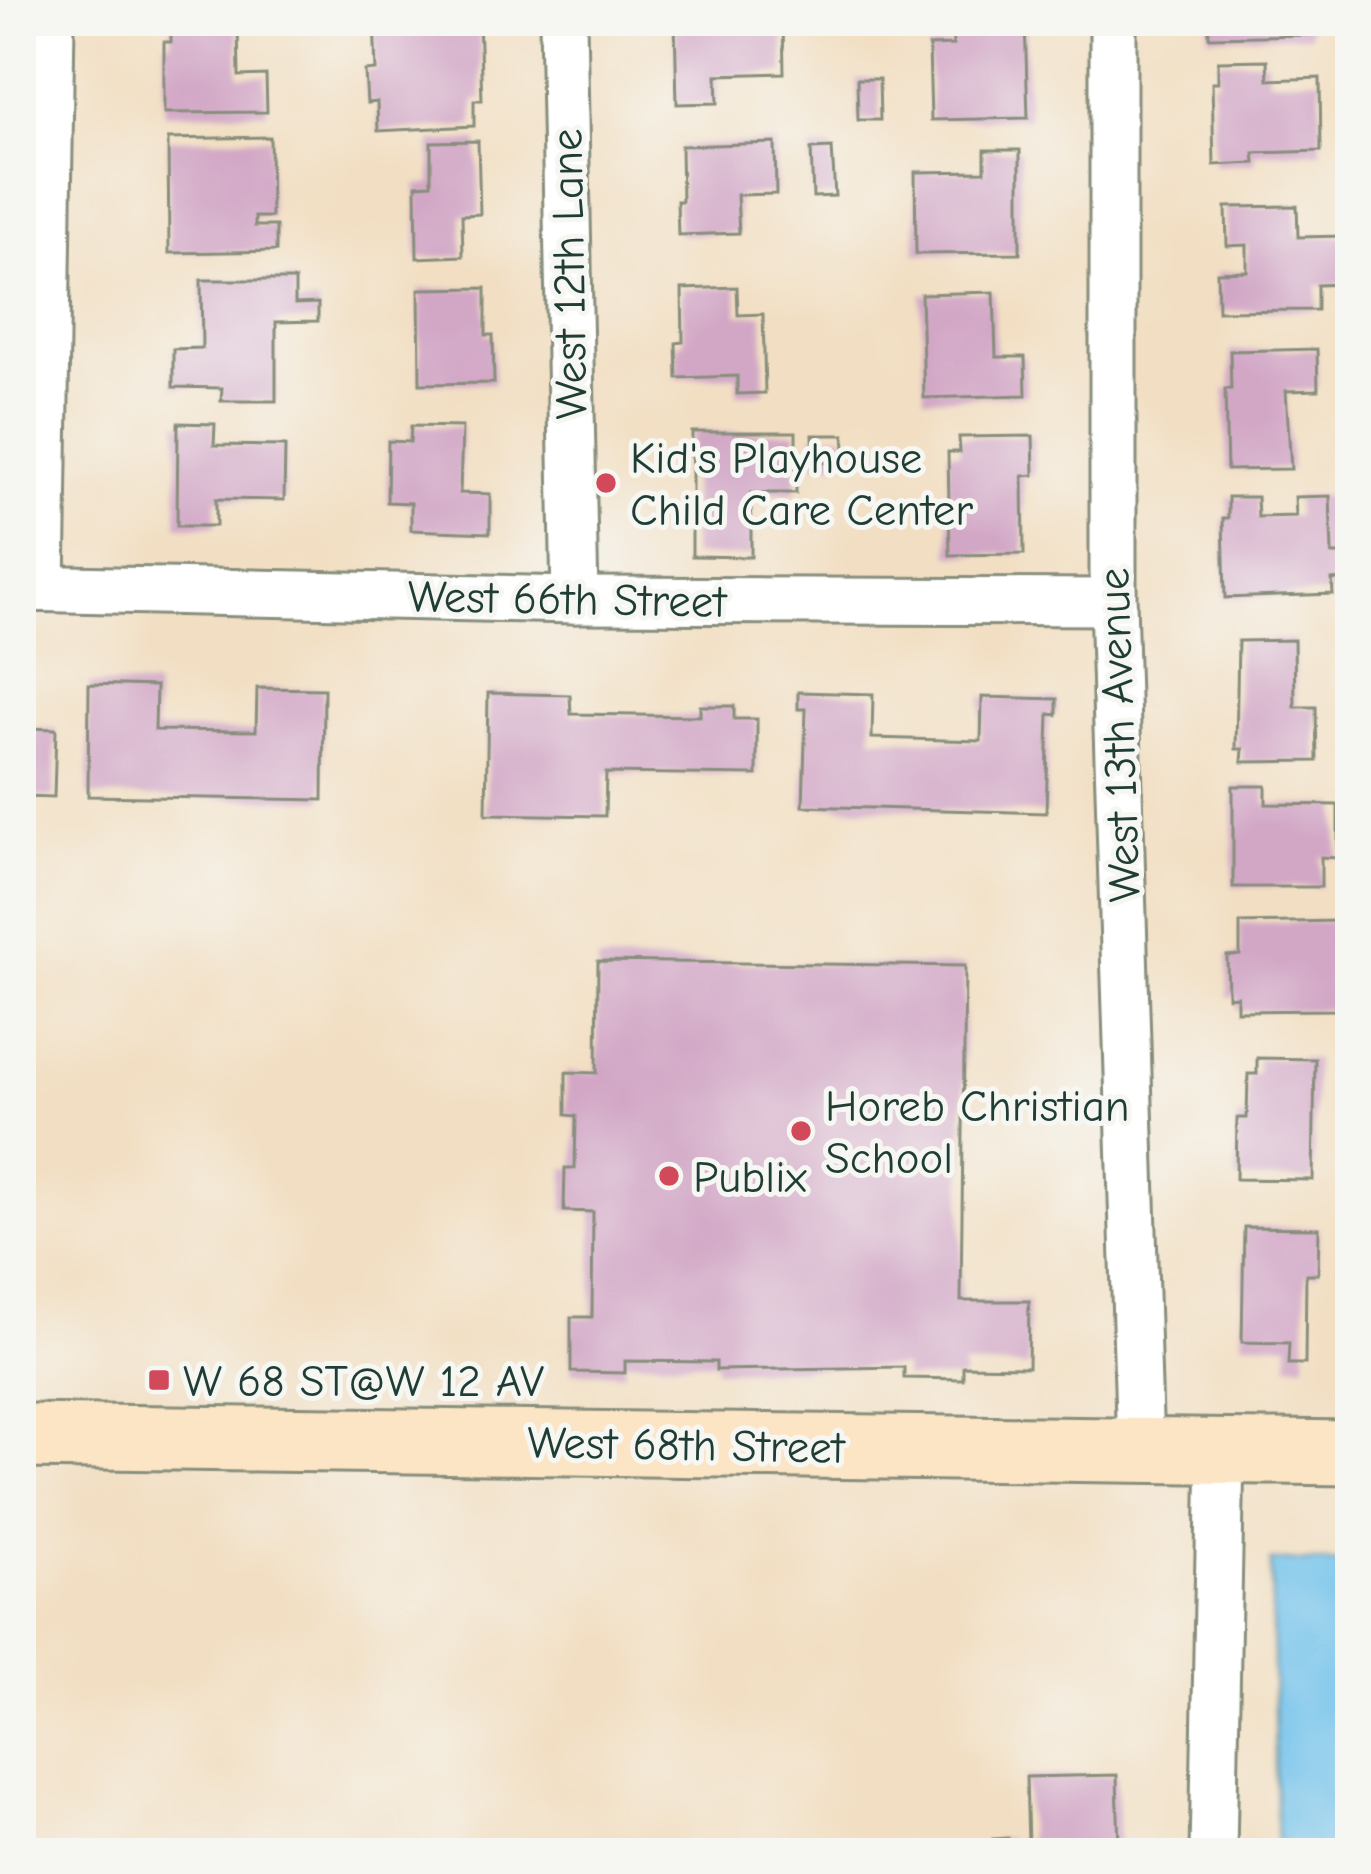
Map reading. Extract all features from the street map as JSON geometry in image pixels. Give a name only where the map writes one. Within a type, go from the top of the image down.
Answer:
[{"type":"main road","name":"West 68th Street","points":[[21,1436],[1350,1453]]},
{"type":"street","points":[[32,588],[51,21]]},
{"type":"street","name":"West 12th Lane","points":[[563,21],[575,600]]},
{"type":"street","name":"West 13th Avenue","points":[[1113,21],[1113,602],[1140,1450]]},
{"type":"street","name":"West 66th Street","points":[[32,588],[575,600],[1113,602]]},
{"type":"street","points":[[1213,1853],[1221,1451]]},
{"type":"water","points":[[1271,1561],[1350,1562],[1350,1853],[1277,1853]]},
{"type":"building","points":[[171,21],[238,21],[239,76],[266,75],[267,112],[164,113],[164,42],[171,42]]},
{"type":"building","points":[[374,21],[479,21],[482,100],[474,100],[474,126],[378,131],[377,102],[367,103],[365,71],[376,70]]},
{"type":"building","points":[[675,21],[783,21],[784,73],[717,75],[718,103],[677,104]]},
{"type":"building","points":[[952,21],[1025,21],[1028,118],[931,120],[929,46],[953,45]]},
{"type":"building","points":[[1209,21],[1309,21],[1309,35],[1209,37]]},
{"type":"building","points":[[1267,60],[1268,80],[1320,78],[1321,151],[1254,153],[1255,163],[1214,165],[1212,82],[1218,82],[1218,61]]},
{"type":"building","points":[[857,79],[879,79],[880,120],[858,120]]},
{"type":"building","points":[[270,137],[271,217],[255,217],[255,226],[276,226],[276,251],[169,253],[168,139]]},
{"type":"building","points":[[478,141],[480,214],[462,215],[463,256],[417,258],[416,185],[431,184],[431,142]]},
{"type":"building","points":[[775,143],[776,194],[737,195],[739,233],[678,235],[681,146]]},
{"type":"building","points":[[832,148],[835,196],[813,197],[811,149]]},
{"type":"building","points":[[985,150],[1020,150],[1020,253],[916,254],[915,172],[985,171]]},
{"type":"building","points":[[1297,206],[1298,237],[1345,236],[1346,284],[1317,285],[1317,310],[1218,311],[1217,272],[1247,271],[1247,245],[1227,246],[1226,207]]},
{"type":"building","points":[[201,280],[295,280],[295,304],[318,303],[318,321],[276,322],[276,401],[221,401],[222,388],[173,387],[173,349],[202,348]]},
{"type":"building","points":[[737,287],[738,315],[763,314],[765,393],[737,394],[737,376],[677,378],[676,343],[683,342],[682,289]]},
{"type":"building","points":[[486,288],[486,335],[493,335],[494,383],[420,384],[419,289]]},
{"type":"building","points":[[994,292],[996,357],[1025,357],[1026,395],[924,398],[921,294]]},
{"type":"building","points":[[1317,349],[1318,390],[1286,391],[1291,469],[1227,470],[1225,389],[1231,389],[1230,351]]},
{"type":"building","points":[[178,423],[215,424],[214,445],[285,446],[284,500],[216,499],[216,526],[177,526]]},
{"type":"building","points":[[411,426],[462,427],[460,493],[490,494],[490,533],[411,530],[411,503],[387,502],[388,441],[410,442]]},
{"type":"building","points":[[692,432],[796,432],[796,493],[751,493],[751,557],[692,556]]},
{"type":"building","points":[[813,435],[844,435],[846,462],[814,463]]},
{"type":"building","points":[[1033,436],[1034,475],[1023,476],[1024,554],[950,555],[948,452],[960,452],[959,437]]},
{"type":"building","points":[[1330,496],[1332,554],[1346,554],[1347,579],[1332,580],[1333,594],[1225,598],[1223,518],[1228,518],[1228,497],[1257,497],[1258,517],[1296,516],[1295,497]]},
{"type":"building","points":[[1294,640],[1295,707],[1316,707],[1317,761],[1242,762],[1243,749],[1236,749],[1238,641]]},
{"type":"building","points":[[89,684],[156,686],[155,730],[256,731],[257,688],[324,689],[323,800],[88,796]]},
{"type":"building","points":[[798,692],[873,694],[872,738],[981,741],[982,697],[1057,699],[1057,715],[1049,714],[1046,813],[803,806],[806,709],[798,709]]},
{"type":"building","points":[[488,693],[570,695],[571,714],[700,716],[700,706],[734,706],[734,719],[757,719],[757,775],[606,773],[605,816],[486,814]]},
{"type":"building","points":[[21,728],[56,729],[54,797],[21,796]]},
{"type":"building","points":[[1233,786],[1266,786],[1266,804],[1338,805],[1338,858],[1321,857],[1321,887],[1233,887]]},
{"type":"building","points":[[1339,867],[1350,867],[1350,908],[1340,908]]},
{"type":"building","points":[[1335,921],[1337,1010],[1237,1011],[1237,996],[1228,997],[1227,956],[1240,955],[1240,923]]},
{"type":"building","points":[[598,961],[965,966],[961,1301],[1029,1301],[1028,1367],[963,1366],[963,1379],[904,1378],[904,1367],[716,1370],[716,1362],[625,1361],[625,1373],[571,1372],[571,1317],[592,1317],[593,1212],[564,1211],[565,1168],[575,1168],[576,1116],[566,1115],[566,1072],[597,1073]]},
{"type":"building","points":[[1257,1058],[1315,1059],[1313,1180],[1236,1179],[1237,1118],[1247,1118],[1248,1074],[1257,1074]]},
{"type":"building","points":[[1244,1227],[1319,1228],[1318,1274],[1306,1274],[1305,1364],[1288,1364],[1289,1343],[1242,1342]]},
{"type":"building","points":[[1117,1775],[1119,1853],[994,1853],[993,1839],[1028,1844],[1026,1777]]},
{"type":"place","name":"Kid's Playhouse Child Care Center","points":[[606,483]]},
{"type":"place","name":"Horeb Christian School","points":[[801,1131]]},
{"type":"place","name":"Publix","points":[[669,1176]]},
{"type":"place","name":"W 68 ST@W 12 AV","points":[[159,1380]]}]
